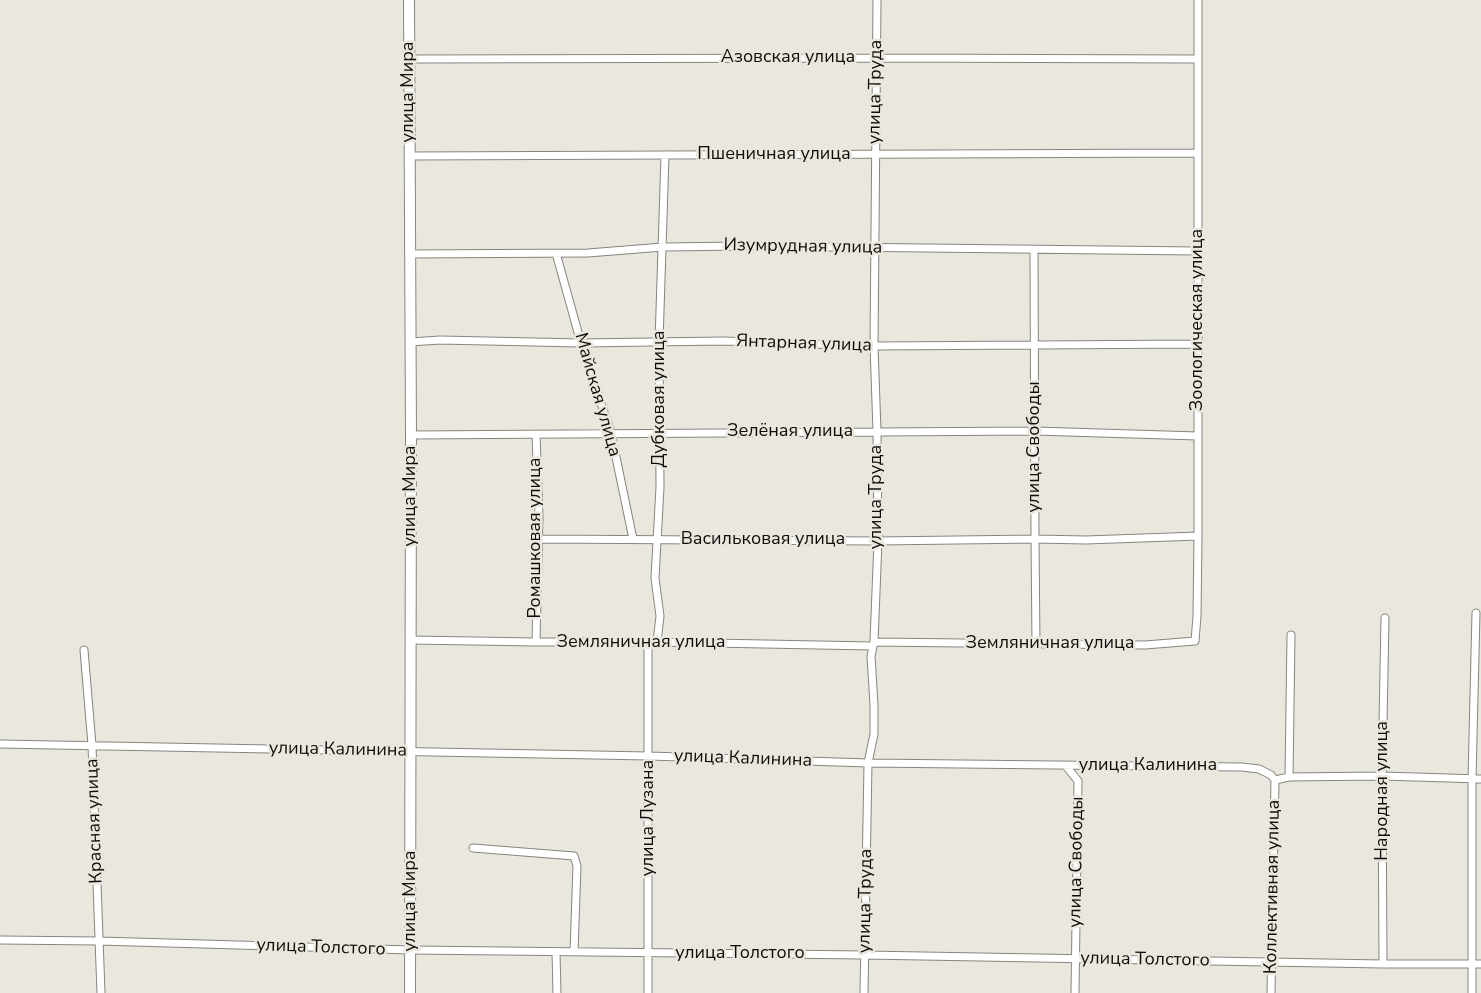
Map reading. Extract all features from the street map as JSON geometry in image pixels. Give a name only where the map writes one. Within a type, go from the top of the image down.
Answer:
[{"type":"main road","name":"улица Мира","points":[[409,0],[411,435],[410,993]]},
{"type":"street","name":"улица Труда","points":[[864,993],[868,763],[874,734],[871,656],[878,541],[874,346],[877,0]]},
{"type":"street","name":"Зоологическая улица","points":[[1195,641],[1198,616],[1198,0]]},
{"type":"street","name":"Азовская улица","points":[[409,59],[877,58],[1198,60]]},
{"type":"street","name":"Пшеничная улица","points":[[409,156],[1198,153]]},
{"type":"street","name":"Дубковая улица","points":[[657,642],[660,616],[655,578],[660,486],[659,342],[665,155]]},
{"type":"street","name":"Изумрудная улица","points":[[410,254],[588,253],[663,247],[744,246],[1198,251]]},
{"type":"street","name":"улица Свободы","points":[[1034,250],[1036,644]]},
{"type":"street","name":"Майская улица","points":[[556,253],[610,434],[633,539]]},
{"type":"street","name":"Янтарная улица","points":[[410,342],[440,340],[582,343],[723,341],[874,346],[1198,344]]},
{"type":"street","name":"Зелёная улица","points":[[411,435],[1035,431],[1082,434],[1198,436]]},
{"type":"street","name":"Ромашковая улица","points":[[536,434],[539,517],[536,642]]},
{"type":"street","name":"Васильковая улица","points":[[538,539],[878,541],[1086,540],[1198,536]]},
{"type":"street","points":[[1472,993],[1472,778],[1476,613]]},
{"type":"street","name":"Народная улица","points":[[1382,964],[1382,776],[1385,618]]},
{"type":"street","name":"Коллективная улица","points":[[1289,777],[1292,635]]},
{"type":"street","name":"Земляничная улица","points":[[411,640],[873,644],[1145,644],[1195,641]]},
{"type":"street","name":"улица Лузана","points":[[648,643],[648,993]]},
{"type":"street","name":"Красная улица","points":[[84,650],[92,745],[101,993]]},
{"type":"street","name":"улица Калинина","points":[[0,744],[648,756],[868,763],[1242,767],[1259,769],[1271,775],[1275,780]]},
{"type":"street","name":"улица Свободы","points":[[1066,766],[1078,781],[1075,993]]},
{"type":"street","points":[[1275,780],[1289,777],[1382,776],[1481,779]]},
{"type":"street","name":"Коллективная улица","points":[[1271,993],[1275,780]]},
{"type":"street","points":[[472,848],[574,856],[577,866],[574,952]]},
{"type":"street","name":"улица Толстого","points":[[0,940],[649,954],[865,955],[1481,964]]},
{"type":"street","points":[[556,952],[557,993]]}]
